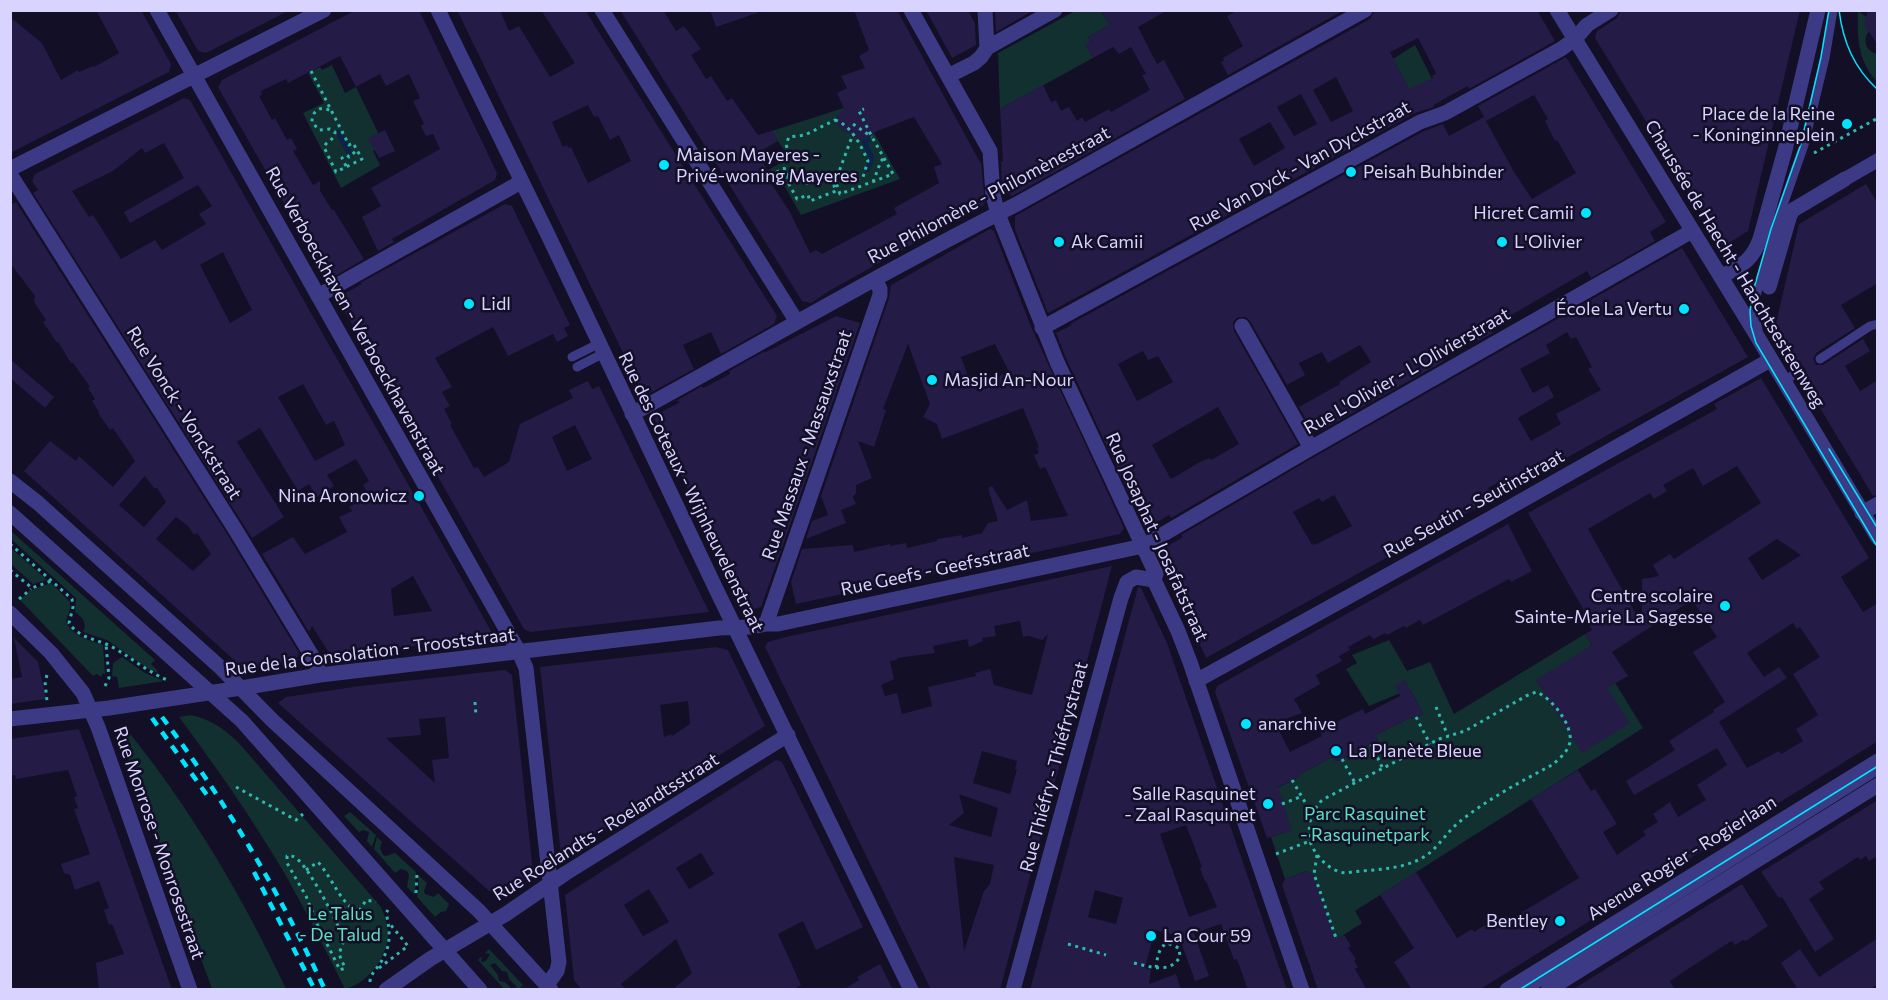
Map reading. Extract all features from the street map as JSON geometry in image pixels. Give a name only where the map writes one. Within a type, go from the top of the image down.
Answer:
[{"type":"street","name":"Rue Verboeckhaven - Verboeckhavenstraat","points":[[157,10],[519,652],[525,668],[559,962],[549,987]]},
{"type":"street","points":[[10,169],[324,10]]},
{"type":"street","name":"Rue des Coteaux - Wijnheuvelenstraat","points":[[438,10],[911,990]]},
{"type":"street","points":[[602,10],[797,322]]},
{"type":"street","name":"Rue Josaphat - Josafatstraat","points":[[911,10],[990,151],[993,195],[998,214],[1042,328],[1156,574],[1154,580],[1178,631],[1302,990]]},
{"type":"street","points":[[985,10],[987,48]]},
{"type":"street","points":[[948,76],[974,63],[987,48],[1055,10]]},
{"type":"street","name":"Rue Philomène - Philomènestraat","points":[[632,414],[1365,10]]},
{"type":"street","name":"Chaussée de Haecht - Haachtsesteenweg","points":[[1557,10],[1761,342],[1878,538]]},
{"type":"street","name":"Rue Van Dyck - Van Dyckstraat","points":[[1042,328],[1420,122],[1445,113],[1561,50],[1587,25],[1611,10]]},
{"type":"street","points":[[1721,277],[1750,259],[1755,252],[1785,150],[1818,10]]},
{"type":"street","points":[[1769,287],[1793,210],[1878,160]]},
{"type":"street","name":"Rue Vonck - Vonckstraat","points":[[10,174],[235,529],[315,661],[320,675]]},
{"type":"street","points":[[318,296],[521,182]]},
{"type":"street","name":"Rue L'Olivier - L'Olivierstraat","points":[[1143,546],[1692,231]]},
{"type":"street","name":"Rue Massaux - Massauxstraat","points":[[766,624],[880,295],[880,289],[875,280]]},
{"type":"street","points":[[1242,326],[1311,448]]},
{"type":"street","name":"Rue Seutin - Seutinstraat","points":[[1196,681],[1770,360]]},
{"type":"street","points":[[10,481],[38,503],[241,688],[280,728],[490,923],[549,987]]},
{"type":"street","points":[[1862,513],[1878,504]]},
{"type":"street","points":[[10,513],[249,730],[480,990]]},
{"type":"street","name":"Rue Geefs - Geefsstraat","points":[[735,628],[790,621],[1143,546]]},
{"type":"street","name":"Rue Thiéfry - Thiéfrystraat","points":[[1013,990],[1120,598],[1126,582],[1136,577],[1154,580]]},
{"type":"street","name":"Rue Monrose - Monrosestraat","points":[[10,613],[51,653],[83,693],[190,990]]},
{"type":"street","name":"Rue de la Consolation - Trooststraat","points":[[10,719],[320,675],[719,628],[735,628]]},
{"type":"street","name":"Rue Roelandts - Roelandtsstraat","points":[[386,990],[788,735]]},
{"type":"street","name":"Avenue Rogier - Rogierlaan","points":[[1507,990],[1878,761]]},
{"type":"street","points":[[1548,990],[1878,785]]},
{"type":"lane","points":[[1761,342],[1754,312],[1756,296],[1774,231],[1804,145],[1825,58],[1833,10]]},
{"type":"lane","points":[[1820,359],[1870,326],[1878,324]]},
{"type":"lane","points":[[572,357],[600,349]]},
{"type":"lane","points":[[577,367],[600,349]]},
{"type":"lane","points":[[1783,381],[1799,372]]},
{"type":"lane","name":"Avenue Rogier - Rogierlaan","points":[[1527,990],[1878,770]]},
{"type":"path","points":[[311,71],[349,145],[354,143],[362,158],[336,172],[324,147],[335,132],[330,129],[319,130],[313,124],[312,116],[324,108],[331,111]]},
{"type":"path","points":[[837,185],[840,194],[893,175],[859,111],[864,109]]},
{"type":"path","points":[[1808,156],[1878,118]]},
{"type":"path","points":[[835,120],[853,134],[868,161],[863,177],[851,182],[834,176],[807,183],[788,176],[784,171],[786,144],[791,136],[805,135],[835,120]]},
{"type":"path","points":[[853,124],[872,136]]},
{"type":"path","points":[[837,177],[853,134]]},
{"type":"path","points":[[351,156],[357,150]]},
{"type":"path","points":[[346,166],[342,158],[347,155],[349,158],[351,156]]},
{"type":"path","points":[[351,156],[354,163]]},
{"type":"path","points":[[873,182],[884,158]]},
{"type":"path","points":[[762,179],[785,168]]},
{"type":"path","points":[[788,176],[788,182],[797,199],[808,195],[810,201],[836,191],[834,186],[843,179]]},
{"type":"path","points":[[10,544],[72,598],[74,607],[69,623],[73,628],[81,634],[106,644],[148,672],[167,680]]},
{"type":"path","points":[[10,570],[32,588]]},
{"type":"path","points":[[19,599],[32,588],[52,580]]},
{"type":"path","points":[[105,686],[109,678],[106,644]]},
{"type":"path","points":[[48,702],[45,682],[49,671]]},
{"type":"path","points":[[1536,692],[1552,703],[1566,723],[1570,740],[1566,751],[1552,765],[1455,825],[1438,845],[1421,859],[1391,868],[1345,873],[1332,869],[1317,855],[1310,841],[1309,831],[1311,814],[1322,800],[1448,736],[1465,731],[1536,692]]},
{"type":"path","points":[[475,702],[476,716]]},
{"type":"path","points":[[1436,707],[1448,736]]},
{"type":"path","points":[[1416,717],[1430,744]]},
{"type":"path","points":[[1371,744],[1383,769]]},
{"type":"path","points":[[1342,759],[1355,783]]},
{"type":"path","points":[[1292,780],[1311,814]]},
{"type":"path","points":[[236,787],[296,819],[301,815]]},
{"type":"path","points":[[1282,804],[1301,796]]},
{"type":"path","points":[[1276,854],[1310,841]]},
{"type":"path","points":[[334,957],[339,954],[344,940],[339,925],[306,870],[290,855],[285,858],[306,896],[334,957],[340,970],[342,970],[345,964],[339,954]]},
{"type":"path","points":[[1317,855],[1314,874],[1336,938]]},
{"type":"path","points":[[306,870],[318,862],[345,903],[358,913],[366,900],[376,902]]},
{"type":"path","points":[[414,898],[418,872]]},
{"type":"path","points":[[370,982],[390,942],[386,914],[388,910]]},
{"type":"path","points":[[375,971],[408,946],[388,921]]},
{"type":"path","points":[[344,940],[372,933]]},
{"type":"path","points":[[1134,963],[1156,969],[1165,968],[1177,962],[1181,951],[1179,948],[1167,943],[1163,945],[1157,959],[1156,969]]},
{"type":"path","points":[[1068,944],[1106,954]]},
{"type":"green space","points":[[1075,11],[1101,11],[1104,16],[1117,21],[1088,37],[1091,42],[1086,45],[1093,58],[1000,109],[998,53]]},
{"type":"green space","points":[[1858,11],[1869,19],[1871,29],[1866,36],[1866,43],[1869,50],[1877,54],[1877,82],[1862,57]]},
{"type":"green space","points":[[1415,45],[1441,101],[1427,108],[1409,89],[1393,59]]},
{"type":"green space","points":[[332,65],[345,93],[356,87],[384,145],[373,151],[380,165],[341,188],[303,113],[324,103],[308,73],[320,67],[322,70]]},
{"type":"green space","points":[[853,105],[865,117],[900,179],[801,215],[778,175],[765,183],[760,175],[782,162],[784,150],[778,141],[764,149],[756,136]]},
{"type":"green space","points":[[11,531],[155,660],[151,664],[158,673],[150,670],[107,640],[83,632],[84,620],[75,612],[76,598],[11,539]]},
{"type":"green space","points":[[11,548],[47,580],[33,584],[11,564]]},
{"type":"green space","points":[[51,583],[70,602],[66,621],[68,626],[81,637],[103,645],[105,674],[103,673],[101,677],[97,674],[93,676],[20,600],[29,591]]},
{"type":"green space","name":"Parc Rasquinet - Rasquinetpark","points":[[1585,634],[1643,728],[1355,911],[1362,923],[1336,940],[1313,875],[1307,871],[1285,879],[1271,837],[1291,830],[1277,788],[1332,757],[1338,761],[1378,740],[1376,735],[1411,717],[1412,719],[1423,714],[1410,689],[1369,706],[1346,669],[1357,663],[1352,655],[1389,640],[1407,671],[1430,662],[1454,714]]},
{"type":"green space","points":[[122,657],[145,673],[164,681],[119,688],[117,677],[112,676],[113,663]]},
{"type":"green space","name":"Le Talus - De Talud","points":[[190,715],[216,725],[238,742],[381,907],[387,928],[387,944],[380,961],[361,982],[345,989],[274,855],[235,795],[179,717]]},
{"type":"green space","points":[[127,730],[173,791],[234,887],[286,989],[212,989],[126,751],[123,739]]},
{"type":"green space","points":[[350,812],[376,835],[372,847],[367,841],[369,832],[363,830],[359,832],[344,816]]},
{"type":"green space","points":[[377,837],[382,842],[380,848],[383,855],[395,853],[416,872],[415,895],[407,887],[409,875],[407,871],[401,869],[395,873],[374,849]]},
{"type":"green space","points":[[418,875],[427,883],[425,894],[434,897],[438,893],[449,904],[446,911],[435,917],[417,897]]},
{"type":"green space","points":[[489,949],[523,985],[519,989],[512,989],[504,989],[478,960],[482,956],[481,962],[486,961],[490,954],[485,953]],"holes":[[[495,963],[502,971],[507,972],[509,979],[517,987],[512,989],[505,982],[499,981],[498,975],[490,965]]]},
{"type":"building","points":[[96,10],[141,10],[171,64],[169,72],[10,153],[10,17],[42,43],[61,80],[78,70],[79,72],[94,67],[119,53]]},
{"type":"building","points":[[175,10],[290,10],[206,53],[198,51]]},
{"type":"building","points":[[356,10],[419,10],[497,173],[495,180],[392,239],[394,242],[378,251],[362,217],[381,206],[371,188],[440,149],[433,134],[426,136],[421,126],[424,124],[413,101],[420,98],[409,74],[386,86],[380,74],[356,87],[340,56],[288,83],[286,79],[261,91],[262,95],[259,96],[272,120],[275,118],[287,140],[291,138],[297,149],[293,151],[313,185],[320,181],[320,191],[364,259],[335,276],[323,272],[218,87],[222,80]]},
{"type":"building","points":[[457,10],[500,10],[509,31],[519,26],[550,77],[575,63],[541,10],[585,10],[777,316],[774,324],[721,354],[711,332],[683,345],[694,369],[650,393],[641,390]],"holes":[[[588,105],[594,117],[598,116],[610,140],[619,135],[631,161],[588,183],[571,147],[568,148],[567,145],[563,147],[552,122]]]},
{"type":"building","points":[[620,10],[663,10],[676,31],[684,26],[701,49],[691,55],[706,79],[711,76],[727,101],[732,98],[758,135],[772,131],[778,140],[757,153],[768,171],[764,173],[790,212],[810,253],[816,250],[822,254],[897,214],[894,208],[939,183],[934,167],[942,164],[914,117],[877,131],[865,140],[842,130],[836,123],[837,116],[844,109],[837,93],[847,88],[841,76],[865,68],[859,56],[869,50],[854,10],[897,10],[981,164],[985,202],[811,303],[802,301]]},
{"type":"building","points":[[710,10],[757,10],[757,13],[716,27]]},
{"type":"building","points":[[926,10],[968,10],[975,24],[976,45],[952,58]]},
{"type":"building","points":[[995,10],[1034,10],[996,32]]},
{"type":"building","points":[[1101,10],[1168,10],[1138,27],[1157,64],[1164,60],[1185,99],[1012,196],[1002,189],[1000,109],[1043,85],[1051,102],[1056,100],[1061,111],[1069,107],[1077,121],[1082,117],[1085,122],[1109,109],[1111,112],[1150,90],[1142,75],[1146,74],[1131,47],[1119,54],[1113,47],[1093,58],[1085,45],[1091,42],[1088,37],[1109,25]]},
{"type":"building","points":[[1238,10],[1344,10],[1228,75],[1221,62],[1224,61],[1223,58],[1243,46],[1227,16]]},
{"type":"building","points":[[1375,10],[1537,10],[1555,41],[1469,89],[1468,86],[1433,105],[1434,107],[1415,113],[1048,313],[1015,230],[1015,216],[1370,19]],"holes":[[[1418,38],[1436,73],[1432,76],[1433,78],[1409,89],[1390,52]],[[1336,77],[1353,111],[1331,122],[1313,90]],[[1301,94],[1317,124],[1294,136],[1277,107]],[[1270,122],[1285,148],[1254,166],[1239,139]]]},
{"type":"building","points":[[1621,10],[1800,10],[1748,231],[1723,247],[1595,38],[1597,31],[1617,18]]},
{"type":"building","points":[[1868,10],[1878,10],[1878,45],[1864,25]]},
{"type":"building","points":[[1566,57],[1666,222],[1650,232],[1655,241],[1591,278],[1587,271],[1489,328],[1493,333],[1478,341],[1475,335],[1441,355],[1444,361],[1324,429],[1309,425],[1299,407],[1340,384],[1339,382],[1371,362],[1360,345],[1328,363],[1322,352],[1299,363],[1305,375],[1287,385],[1250,321],[1246,317],[1238,317],[1233,322],[1234,331],[1298,444],[1171,518],[1169,515],[1149,527],[1143,524],[1056,333],[1424,131],[1443,124],[1449,136],[1484,117],[1478,106]],"holes":[[[1534,95],[1548,119],[1545,121],[1555,141],[1557,140],[1576,173],[1532,199],[1486,121]],[[1143,351],[1148,360],[1158,356],[1173,382],[1137,401],[1118,364]],[[1218,407],[1239,444],[1211,460],[1210,458],[1200,462],[1171,479],[1152,445]]]},
{"type":"building","points":[[184,98],[190,100],[491,631],[487,637],[331,656],[312,626],[309,632],[262,554],[293,537],[305,554],[347,532],[339,517],[352,511],[349,507],[369,496],[363,485],[369,481],[356,459],[327,475],[334,486],[317,497],[309,484],[298,491],[260,428],[237,442],[284,517],[252,538],[33,193],[38,190],[32,181],[35,174]],"holes":[[[164,143],[184,178],[124,212],[130,223],[198,185],[212,206],[199,214],[206,224],[162,250],[155,240],[121,259],[93,215],[89,217],[72,191],[113,171],[142,148],[145,153]],[[223,252],[252,310],[230,323],[200,265]],[[303,384],[326,425],[334,421],[345,445],[315,461],[278,397]],[[413,576],[432,611],[394,616],[391,589]]]},
{"type":"building","points":[[385,130],[395,151],[379,158],[368,138]]},
{"type":"building","points":[[1866,184],[1878,204],[1878,283],[1841,305],[1855,328],[1816,353],[1813,359],[1816,365],[1823,365],[1863,339],[1870,351],[1845,366],[1860,391],[1878,380],[1878,494],[1873,496],[1802,378],[1806,373],[1805,368],[1800,365],[1795,366],[1774,332],[1799,224]]},
{"type":"building","points":[[16,202],[227,534],[299,653],[296,660],[243,668],[24,471],[50,441],[76,461],[79,456],[113,487],[135,461],[113,428],[110,430],[98,413],[92,401],[95,399],[88,388],[90,387],[43,322],[46,320],[34,302],[35,296],[10,263],[10,205]],"holes":[[[145,476],[166,502],[144,527],[119,505]],[[176,517],[188,526],[194,535],[197,533],[211,554],[193,571],[156,539]]]},
{"type":"building","points":[[505,204],[512,206],[570,325],[564,328],[568,336],[557,342],[553,334],[508,356],[493,327],[435,358],[452,387],[442,392],[450,406],[444,409],[452,424],[450,425],[474,468],[478,467],[484,477],[509,462],[520,424],[573,398],[569,390],[588,381],[592,389],[599,386],[709,612],[530,632],[524,629],[340,303],[342,295],[362,284],[360,283]],"holes":[[[575,425],[592,459],[567,471],[552,437]]]},
{"type":"building","points":[[990,229],[994,231],[1032,329],[1124,528],[1120,534],[796,604],[791,582],[802,549],[853,545],[854,552],[906,543],[907,548],[937,541],[937,539],[962,535],[962,538],[982,533],[988,523],[998,521],[988,488],[992,486],[1007,510],[1027,500],[1031,521],[1068,516],[1045,467],[1040,469],[1034,455],[1039,453],[1037,448],[1039,447],[1023,408],[942,439],[937,424],[923,417],[930,404],[908,344],[883,409],[886,410],[874,447],[858,441],[872,478],[856,485],[856,493],[853,497],[856,504],[841,510],[846,523],[806,539],[812,521],[828,515],[821,496],[889,298],[891,285]],"holes":[[[995,344],[1009,372],[972,387],[961,357]]]},
{"type":"building","points":[[1682,248],[1748,357],[1514,487],[1508,477],[1488,488],[1494,498],[1206,658],[1157,552],[1183,537],[1181,535]],"holes":[[[1567,332],[1571,339],[1576,337],[1592,367],[1588,369],[1601,390],[1556,414],[1561,424],[1531,441],[1518,418],[1554,397],[1548,385],[1533,393],[1520,369],[1550,353],[1546,345]],[[1334,495],[1352,526],[1312,545],[1293,512],[1319,498],[1322,502]]]},
{"type":"building","points":[[836,316],[860,323],[782,548],[773,552],[781,551],[761,607],[751,610],[745,606],[733,582],[660,432],[655,420],[656,415],[680,402],[676,401],[702,386],[703,388],[730,374],[729,371],[765,351],[764,353]]},
{"type":"building","points":[[10,359],[54,397],[45,408],[10,378]]},
{"type":"building","points":[[1761,378],[1869,558],[1841,577],[1863,612],[1878,603],[1878,741],[1479,990],[1412,990],[1394,962],[1414,948],[1380,895],[1416,872],[1457,938],[1472,929],[1474,932],[1498,917],[1500,920],[1507,916],[1509,920],[1579,878],[1531,799],[1578,770],[1591,791],[1595,789],[1617,824],[1603,832],[1617,855],[1646,835],[1643,831],[1658,822],[1653,814],[1670,802],[1678,817],[1706,800],[1697,785],[1727,765],[1717,748],[1634,795],[1626,781],[1675,750],[1669,741],[1714,712],[1713,710],[1725,702],[1693,652],[1717,637],[1692,600],[1612,652],[1628,676],[1607,688],[1630,723],[1582,753],[1536,680],[1592,645],[1585,634],[1592,630],[1588,623],[1590,621],[1528,513],[1717,409],[1714,404]],"holes":[[[1737,466],[1761,503],[1674,559],[1670,554],[1653,565],[1659,576],[1642,579],[1642,625],[1588,529],[1650,493],[1654,499],[1667,491],[1663,485],[1693,468],[1703,486]],[[1777,539],[1801,555],[1762,580],[1748,558]],[[1793,623],[1797,629],[1800,627],[1820,657],[1793,674],[1818,715],[1796,729],[1803,741],[1781,754],[1779,751],[1747,768],[1719,722],[1787,678],[1779,667],[1764,677],[1747,653]]]},
{"type":"building","points":[[1508,524],[1532,571],[1511,582],[1509,579],[1423,625],[1420,620],[1387,635],[1385,633],[1373,639],[1370,635],[1348,647],[1350,650],[1339,656],[1342,661],[1316,675],[1320,684],[1294,699],[1302,713],[1275,723],[1290,752],[1322,736],[1320,731],[1326,727],[1363,709],[1365,714],[1400,696],[1395,685],[1405,680],[1423,714],[1412,719],[1411,717],[1376,735],[1378,740],[1337,761],[1335,762],[1332,757],[1278,787],[1292,830],[1267,838],[1215,692],[1217,686]]},
{"type":"building","points":[[1112,566],[1000,990],[931,990],[765,647],[768,642]],"holes":[[[1020,621],[1023,637],[1042,640],[1048,634],[1032,695],[994,685],[990,669],[975,673],[976,676],[928,687],[932,706],[902,714],[897,693],[885,696],[881,685],[894,679],[890,661],[935,653],[933,646],[967,639],[969,647],[983,641],[982,638],[996,636],[994,626]],[[982,751],[1017,761],[1010,794],[973,783]],[[959,794],[998,808],[991,837],[949,825],[964,813]],[[954,857],[994,865],[990,884],[984,891],[964,951]]]},
{"type":"building","points":[[1138,587],[1141,588],[1167,643],[1287,990],[1248,990],[1221,924],[1194,933],[1209,976],[1195,981],[1179,936],[1155,930],[1145,968],[1151,970],[1149,984],[1176,974],[1181,990],[1030,990]],"holes":[[[1186,825],[1202,867],[1200,868],[1205,882],[1217,907],[1189,917],[1160,834]],[[1095,890],[1123,898],[1116,924],[1088,917]]]},
{"type":"building","points":[[14,638],[38,662],[46,699],[10,704],[10,679],[22,677]]},
{"type":"building","points":[[716,647],[728,650],[765,726],[620,819],[604,823],[607,827],[561,856],[540,667]],"holes":[[[688,701],[690,724],[672,736],[671,734],[664,737],[660,705]]]},
{"type":"building","points":[[505,670],[512,675],[533,872],[531,876],[497,898],[278,703],[286,697],[360,686]],"holes":[[[445,717],[449,758],[432,760],[435,783],[386,738],[421,735],[419,719]]]},
{"type":"building","points":[[79,729],[172,990],[99,990],[96,963],[124,954],[112,924],[109,925],[104,910],[109,908],[99,881],[75,890],[70,875],[64,873],[61,864],[90,854],[74,809],[78,808],[74,797],[77,796],[68,770],[16,779],[15,775],[10,775],[10,739]]},
{"type":"building","points":[[776,760],[782,762],[863,927],[816,950],[803,921],[778,934],[801,985],[793,990],[672,990],[692,973],[676,939],[621,984],[626,990],[582,990],[574,980],[565,895]],"holes":[[[701,853],[714,874],[689,889],[676,868]],[[649,889],[669,922],[643,936],[624,905]]]},
{"type":"building","points":[[1878,800],[1878,856],[1869,861],[1866,856],[1860,860],[1858,857],[1819,882],[1824,889],[1809,899],[1834,939],[1815,952],[1782,897],[1779,898],[1761,872]]},
{"type":"building","points":[[1307,871],[1313,875],[1336,939],[1344,935],[1351,946],[1348,948],[1356,959],[1354,961],[1358,967],[1355,969],[1367,990],[1318,990],[1282,885],[1285,879]]},
{"type":"building","points":[[1742,884],[1768,926],[1746,941],[1743,940],[1735,945],[1732,941],[1670,981],[1675,990],[1572,990]]},
{"type":"building","points":[[1878,938],[1878,984],[1869,990],[1798,990],[1781,963],[1800,949],[1819,977]]},
{"type":"building","points":[[880,964],[893,990],[843,990],[859,980],[857,977]]},
{"type":"waterway","points":[[338,132],[349,153]]},
{"type":"waterway","points":[[867,170],[872,158],[864,142],[868,140]]},
{"type":"tram line","points":[[1829,10],[1801,144],[1771,229],[1752,295],[1751,326],[1756,343],[1878,548]]},
{"type":"tram line","points":[[1839,10],[1843,33],[1851,54],[1862,73],[1878,90]]},
{"type":"tram line","points":[[1829,449],[1878,529]]},
{"type":"tram line","points":[[1519,990],[1878,766]]},
{"type":"railway","points":[[162,717],[186,749],[251,849],[290,918],[325,990]]},
{"type":"railway","points":[[152,718],[209,798]]},
{"type":"railway","points":[[254,872],[315,990]]},
{"type":"place","name":"Place de la Reine - Koninginneplein","points":[[1847,124]]},
{"type":"place","name":"Maison Mayeres - Privé-woning Mayeres","points":[[664,165]]},
{"type":"place","name":"Peisah Buhbinder","points":[[1351,172]]},
{"type":"place","name":"Hicret Camii","points":[[1586,213]]},
{"type":"place","name":"Ak Camii","points":[[1059,242]]},
{"type":"place","name":"L'Olivier","points":[[1502,242]]},
{"type":"place","name":"Lidl","points":[[469,304]]},
{"type":"place","name":"École La Vertu","points":[[1684,309]]},
{"type":"place","name":"Masjid An-Nour","points":[[932,380]]},
{"type":"place","name":"Nina Aronowicz","points":[[419,496]]},
{"type":"place","name":"Centre scolaire Sainte-Marie La Sagesse","points":[[1725,606]]},
{"type":"place","name":"anarchive","points":[[1246,724]]},
{"type":"place","name":"La Planète Bleue","points":[[1336,751]]},
{"type":"place","name":"Salle Rasquinet - Zaal Rasquinet","points":[[1268,804]]},
{"type":"place","name":"Bentley","points":[[1560,921]]},
{"type":"place","name":"La Cour 59","points":[[1151,936]]}]
